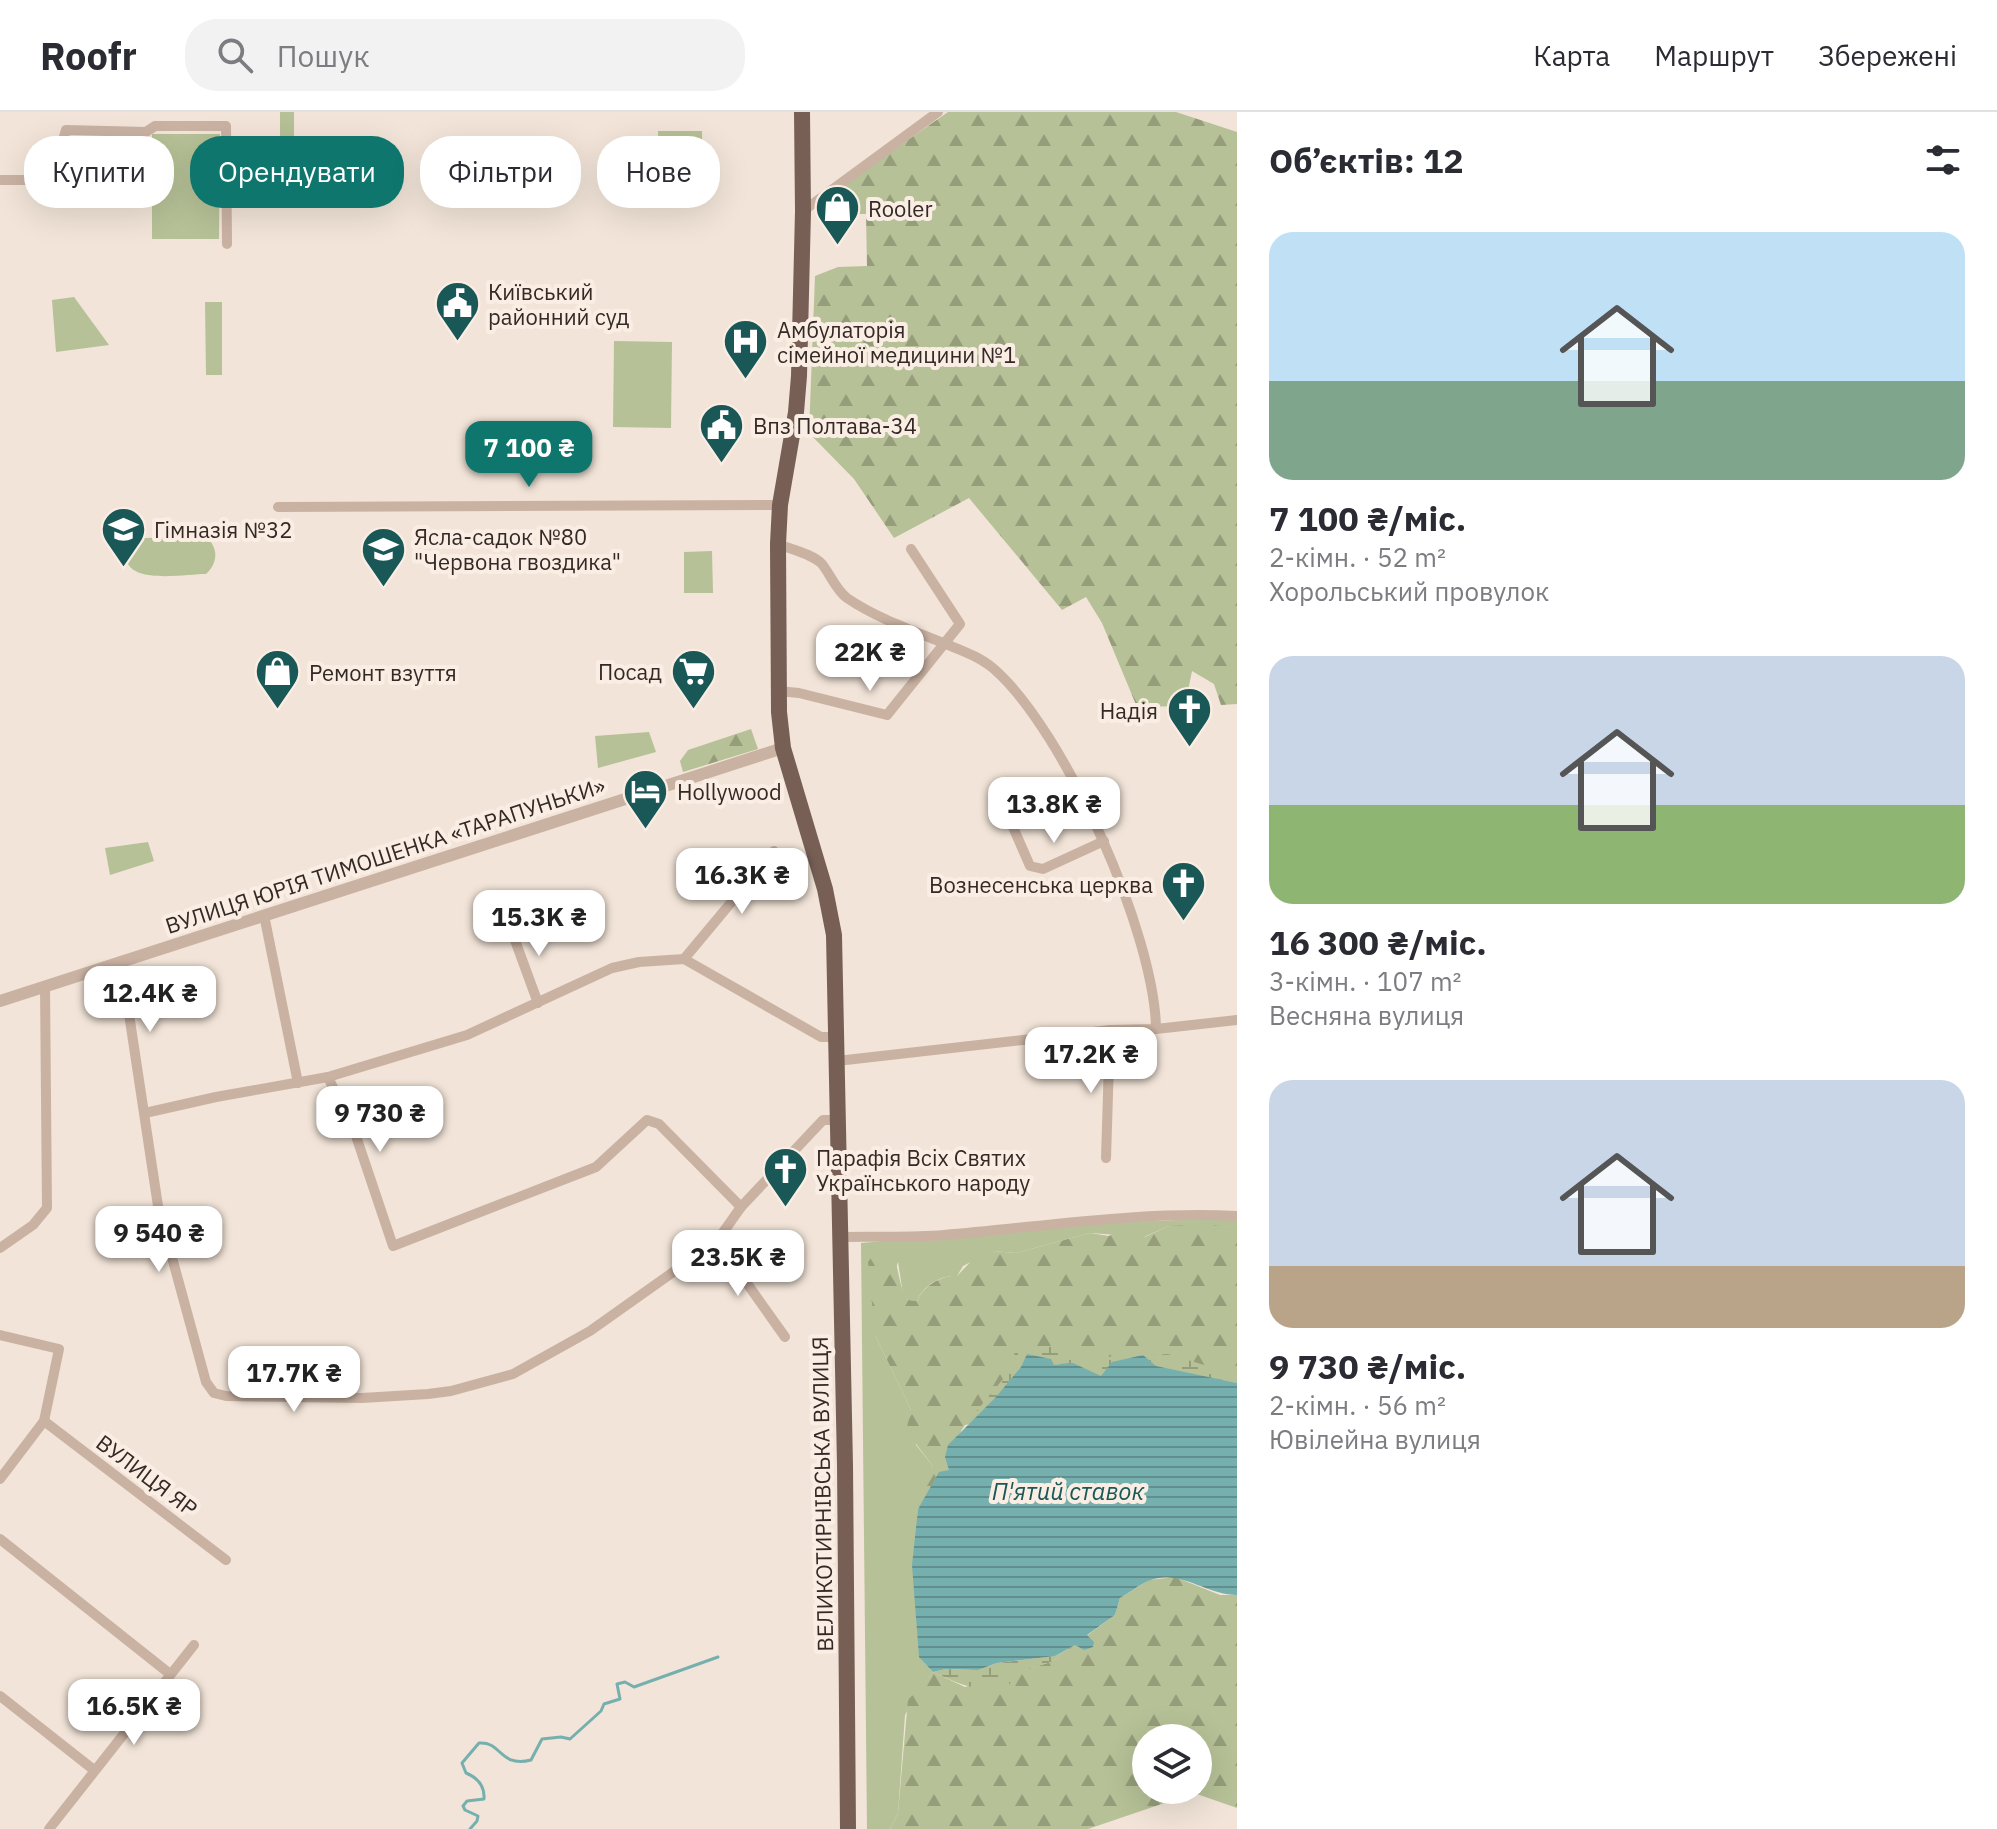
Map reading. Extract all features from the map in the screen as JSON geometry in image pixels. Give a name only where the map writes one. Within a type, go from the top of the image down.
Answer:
[{"type":"main road","name":"ВЕЛИКОТИРНІВСЬКА ВУЛИЦЯ","points":[[802,112],[799,376],[780,505],[778,691],[783,748],[831,911],[836,965],[848,1829]]},
{"type":"street","points":[[803,211],[938,112]]},
{"type":"street","points":[[0,180],[51,180],[66,130],[146,132],[155,126],[226,126],[227,244]]},
{"type":"street","points":[[278,507],[780,505]]},
{"type":"street","points":[[778,544],[820,560],[844,596],[975,655],[994,669],[1038,718],[1104,841],[1146,959],[1156,1004],[1156,1029]]},
{"type":"street","points":[[778,691],[799,693],[887,715],[960,624],[911,549]]},
{"type":"street","name":"ВУЛИЦЯ ЮРІЯ ТИМОШЕНКА «ТАРАПУНЬКИ»","points":[[0,1001],[783,748]]},
{"type":"street","points":[[1013,827],[1030,866],[1035,869],[1043,869],[1104,841]]},
{"type":"street","points":[[684,959],[774,851]]},
{"type":"street","points":[[264,915],[298,1083]]},
{"type":"street","points":[[509,924],[538,1003]]},
{"type":"street","points":[[145,1113],[328,1077],[467,1035],[620,966],[684,959],[821,1037],[836,1037]]},
{"type":"street","points":[[121,961],[158,1206],[206,1382],[214,1393],[226,1396],[362,1398],[428,1394],[513,1374],[590,1331],[717,1241],[741,1207],[823,1120],[837,1120]]},
{"type":"street","points":[[0,1248],[33,1225],[47,1208],[45,986]]},
{"type":"street","points":[[837,1061],[1110,1030],[1156,1029],[1237,1020]]},
{"type":"street","points":[[1106,1158],[1110,1030]]},
{"type":"street","points":[[328,1077],[356,1136],[393,1246],[596,1167],[647,1120],[659,1124],[741,1207]]},
{"type":"street","points":[[839,1237],[939,1235],[1118,1217],[1237,1216]]},
{"type":"street","points":[[717,1241],[785,1337]]},
{"type":"street","points":[[743,1274],[775,1250]]},
{"type":"street","points":[[0,1335],[59,1349],[44,1421],[0,1479]]},
{"type":"street","name":"ВУЛИЦЯ ЯР","points":[[44,1421],[226,1560]]},
{"type":"street","points":[[0,1539],[170,1674]]},
{"type":"street","points":[[49,1829],[194,1645]]},
{"type":"street","points":[[0,1696],[94,1770]]},
{"type":"green space","points":[[280,112],[294,112],[294,136],[280,136]]},
{"type":"green space","points":[[948,112],[1176,112],[1237,132],[1237,704],[1221,705],[1214,684],[1192,671],[1185,706],[1137,707],[1102,623],[1086,597],[1062,610],[969,498],[894,538],[854,479],[809,433],[815,276],[838,267],[867,266],[866,214],[816,214],[816,204]]},
{"type":"green space","points":[[658,131],[702,131],[702,136],[658,136]]},
{"type":"green space","points":[[220,134],[190,136],[190,208],[219,208],[219,239],[152,239],[152,208],[174,208],[174,136],[152,136]]},
{"type":"green space","points":[[74,297],[109,345],[56,352],[52,300]]},
{"type":"green space","points":[[205,302],[222,302],[222,375],[206,375]]},
{"type":"green space","points":[[614,341],[672,342],[671,428],[613,427]]},
{"type":"green space","points":[[206,537],[213,546],[215,556],[206,574],[154,576],[132,569],[127,561],[127,549],[131,543],[143,538]]},
{"type":"green space","points":[[712,551],[713,593],[684,593],[684,552]]},
{"type":"green space","points":[[751,729],[758,749],[683,772],[680,761],[688,750]]},
{"type":"green space","points":[[649,732],[656,752],[598,768],[595,736]]},
{"type":"green space","points":[[148,842],[154,861],[110,875],[105,848]]},
{"type":"green space","points":[[1237,1218],[1237,1227],[1169,1226],[1144,1237],[1090,1233],[1016,1253],[993,1251],[963,1266],[957,1276],[933,1282],[917,1301],[908,1300],[903,1294],[898,1262],[875,1335],[911,1410],[916,1445],[933,1466],[918,1509],[917,1522],[919,1656],[933,1672],[905,1715],[898,1813],[890,1829],[867,1829],[861,1243],[1091,1223]]},
{"type":"green space","points":[[1169,1226],[1237,1227],[1237,1383],[1223,1380],[965,1425],[950,1468],[918,1509],[922,1483],[933,1466],[906,1431],[911,1410],[875,1335],[868,1262],[877,1250],[891,1246],[905,1295],[908,1300],[917,1301],[928,1286],[945,1277],[957,1276],[978,1254],[993,1251],[1016,1253],[1090,1233],[1109,1236],[1127,1230],[1145,1237]]},
{"type":"green space","points":[[1037,1346],[1062,1348],[1080,1358],[1168,1354],[1237,1375],[1237,1383],[1156,1366],[1101,1376],[1073,1363],[1021,1367],[996,1397],[965,1425],[1008,1373],[1015,1352]]},
{"type":"green space","points":[[1175,1577],[1220,1595],[1237,1595],[1237,1808],[1212,1799],[1212,1724],[1132,1724],[1132,1804],[1162,1804],[1088,1829],[890,1829],[898,1813],[908,1699],[933,1672],[965,1687],[1051,1662],[1115,1615],[1120,1598],[1149,1580]]},
{"type":"green space","points":[[1075,1645],[1051,1662],[1015,1673],[1009,1685],[987,1688],[970,1686],[933,1672],[946,1669],[978,1670],[997,1663],[1055,1656]]},
{"type":"water","name":"П'ятий ставок","points":[[1027,1354],[1051,1359],[1054,1365],[1073,1363],[1101,1376],[1112,1362],[1143,1355],[1156,1366],[1237,1383],[1237,1595],[1182,1580],[1160,1578],[1120,1598],[1115,1615],[1087,1635],[1094,1642],[1093,1647],[1084,1650],[1075,1645],[1055,1656],[997,1663],[978,1670],[946,1669],[933,1672],[919,1657],[912,1565],[918,1509],[939,1472],[949,1470],[945,1457],[948,1445],[996,1397],[1021,1367]]},
{"type":"waterway","points":[[470,1829],[478,1816],[463,1806],[467,1801],[484,1799],[484,1794],[480,1783],[466,1773],[462,1763],[479,1743],[487,1743],[513,1760],[531,1760],[542,1739],[570,1739],[601,1711],[604,1704],[620,1699],[617,1684],[625,1682],[634,1687],[718,1657]]},
{"type":"place","name":"Rooler","points":[[837,247]]},
{"type":"place","name":"Київський районний суд","points":[[457,343]]},
{"type":"place","name":"Амбулаторія сімейної медицини №1","points":[[746,381]]},
{"type":"place","name":"Впз Полтава-34","points":[[722,464]]},
{"type":"place","name":"Гімназія №32","points":[[123,568]]},
{"type":"place","name":"Ясла-садок №80 \"Червона гвоздика\"","points":[[383,588]]},
{"type":"place","name":"Посад","points":[[693,710]]},
{"type":"place","name":"Ремонт взуття","points":[[278,711]]},
{"type":"place","name":"Надія","points":[[1189,749]]},
{"type":"place","name":"Hollywood","points":[[646,830]]},
{"type":"place","name":"Вознесенська церква","points":[[1184,923]]},
{"type":"place","name":"Парафія Всіх Святих Українського народу","points":[[785,1209]]}]
